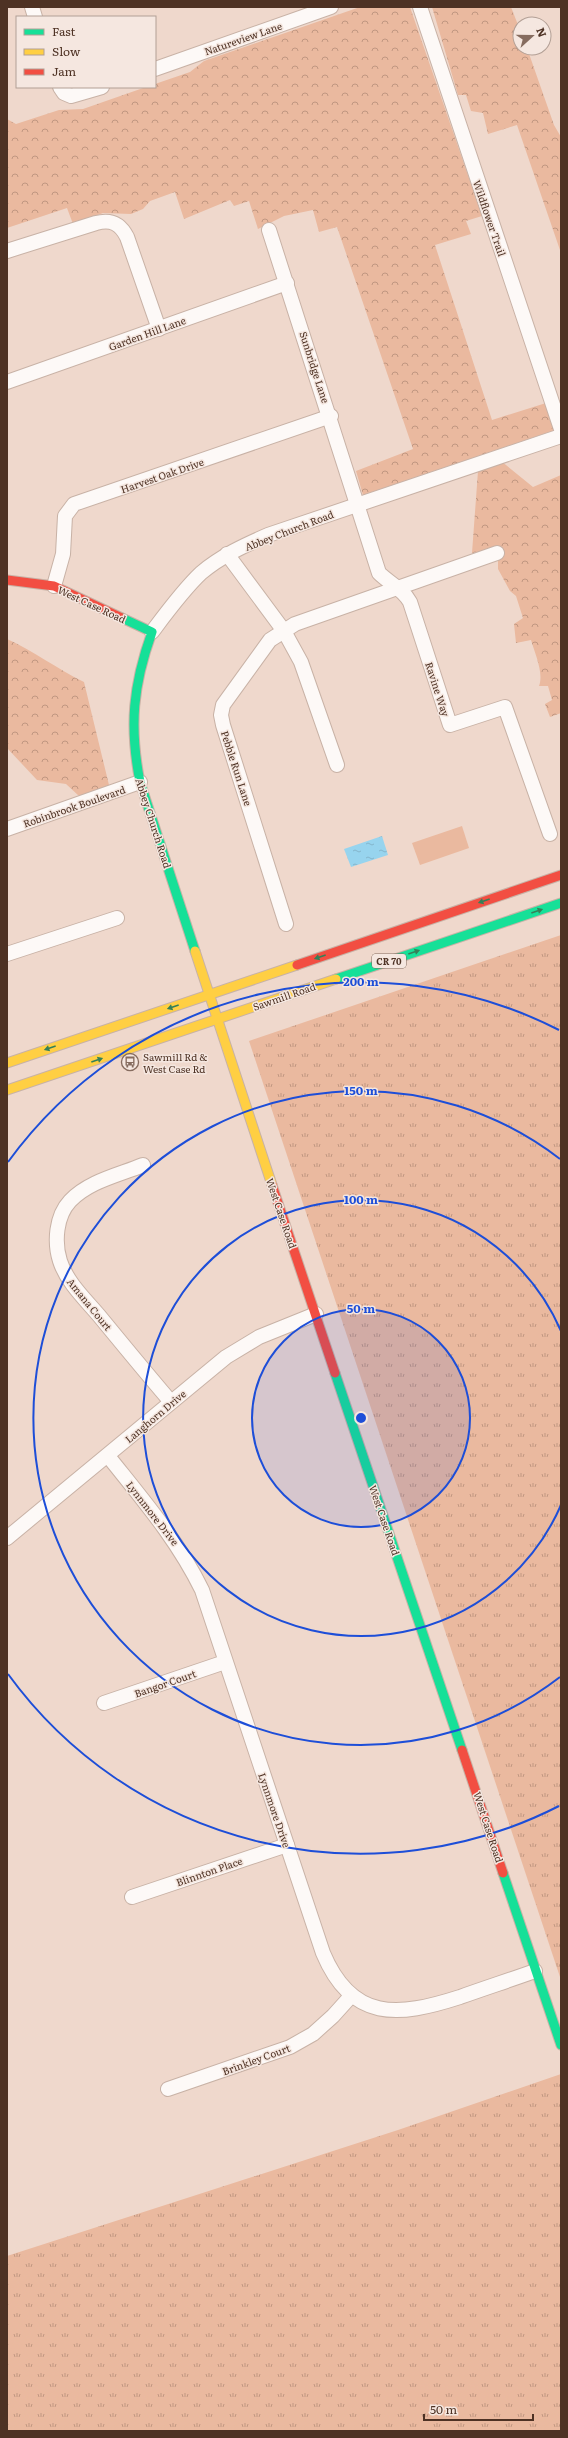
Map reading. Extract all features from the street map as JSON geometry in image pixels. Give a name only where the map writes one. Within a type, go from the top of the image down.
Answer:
[{"type":"main road","name":"West Case Road","points":[[7,580],[54,586],[152,632]]},
{"type":"main road","name":"Abbey Church Road","points":[[152,632],[141,664],[131,721],[132,740],[140,782],[210,994]]},
{"type":"main road","name":"CR 70","points":[[7,1063],[561,875]]},
{"type":"main road","name":"Sawmill Road","points":[[7,1090],[561,902]]},
{"type":"main road","name":"West Case Road","points":[[210,994],[535,1971],[561,2045]]},
{"type":"street","name":"Natureview Lane","points":[[156,69],[331,7]]},
{"type":"street","name":"Wildflower Trail","points":[[420,7],[561,429]]},
{"type":"street","points":[[61,88],[64,93],[71,96],[99,88]]},
{"type":"street","points":[[7,251],[96,223],[106,221],[115,223],[123,228],[127,237],[159,329]]},
{"type":"street","name":"Sunbridge Lane","points":[[269,230],[331,416],[357,505]]},
{"type":"street","name":"Garden Hill Lane","points":[[7,382],[159,329],[287,282]]},
{"type":"street","name":"Harvest Oak Drive","points":[[54,586],[63,554],[65,516],[74,504],[331,416]]},
{"type":"street","name":"Abbey Church Road","points":[[152,632],[202,573],[227,554],[268,535],[561,436]]},
{"type":"street","name":"Ravine Way","points":[[357,505],[379,573],[388,582],[398,588],[410,602],[450,725],[506,707],[550,834]]},
{"type":"street","name":"Pebble Run Lane","points":[[286,924],[221,715],[223,705],[270,640],[295,624],[497,553]]},
{"type":"street","points":[[227,554],[284,631],[301,662],[337,765]]},
{"type":"street","name":"Robinbrook Boulevard","points":[[7,829],[140,782]]},
{"type":"street","points":[[7,954],[117,918]]},
{"type":"street","name":"Amana Court","points":[[143,1166],[97,1183],[70,1202],[62,1215],[57,1233],[57,1246],[60,1262],[75,1287],[171,1402]]},
{"type":"street","name":"Langhorn Drive","points":[[7,1538],[226,1357],[248,1343],[282,1326],[316,1314]]},
{"type":"street","name":"Lynnmore Drive","points":[[108,1456],[170,1534],[186,1558],[202,1590],[328,1964],[342,1987],[352,1996],[370,2007],[389,2011],[408,2010],[427,2007],[535,1971]]},
{"type":"street","name":"Bangor Court","points":[[104,1704],[225,1662]]},
{"type":"street","name":"Blinnton Place","points":[[132,1897],[287,1845]]},
{"type":"street","name":"Brinkley Court","points":[[168,2090],[290,2047],[313,2034],[352,1996]]},
{"type":"green space","points":[[360,7],[410,7],[482,216],[466,221],[471,234],[435,245],[492,420],[546,403],[555,430],[363,495],[356,471],[413,449],[337,227],[319,232],[313,210],[284,216],[258,229],[249,201],[234,206],[230,200],[184,219],[175,192],[150,201],[143,209],[131,214],[103,213],[73,224],[67,208],[7,228],[7,119],[16,124],[59,110],[83,109],[143,88],[156,88],[156,84],[190,72],[204,61]]},
{"type":"green space","points":[[432,7],[511,7],[515,16],[512,16],[512,56],[530,56],[554,125],[561,137],[561,253],[517,125],[488,134],[483,113],[471,111],[466,95],[458,95]]},
{"type":"green space","points":[[501,461],[533,487],[561,475],[561,713],[550,717],[545,704],[552,700],[548,686],[539,686],[540,669],[531,640],[516,643],[514,624],[523,618],[516,596],[510,591],[498,569],[498,549],[472,553],[478,471]]},
{"type":"green space","points":[[7,639],[84,682],[109,785],[79,796],[66,784],[37,780],[7,748]]},
{"type":"green space","points":[[462,826],[469,848],[420,865],[412,843]]},
{"type":"green space","points":[[561,935],[561,1980],[249,1041]]},
{"type":"green space","points":[[561,2074],[561,2431],[7,2431],[7,2256],[398,2130]]},
{"type":"water","points":[[382,836],[388,855],[351,867],[344,849]]},
{"type":"traffic: fast","points":[[122,618],[152,632],[137,688],[134,724],[137,762],[140,782],[195,951]]},
{"type":"traffic: fast","points":[[336,979],[561,903]]},
{"type":"traffic: fast","points":[[335,1373],[462,1750]]},
{"type":"traffic: fast","points":[[503,1873],[561,2045]]},
{"type":"traffic: slow","points":[[195,951],[272,1185]]},
{"type":"traffic: slow","points":[[7,1063],[297,965]]},
{"type":"traffic: slow","points":[[7,1090],[336,979]]},
{"type":"traffic: jam","points":[[7,580],[54,586],[122,618]]},
{"type":"traffic: jam","points":[[297,965],[561,875]]},
{"type":"traffic: jam","points":[[272,1185],[335,1373]]},
{"type":"traffic: jam","points":[[462,1750],[503,1873]]},
{"type":"place","name":"Sawmill Rd & West Case Rd","points":[[130,1062]]}]
